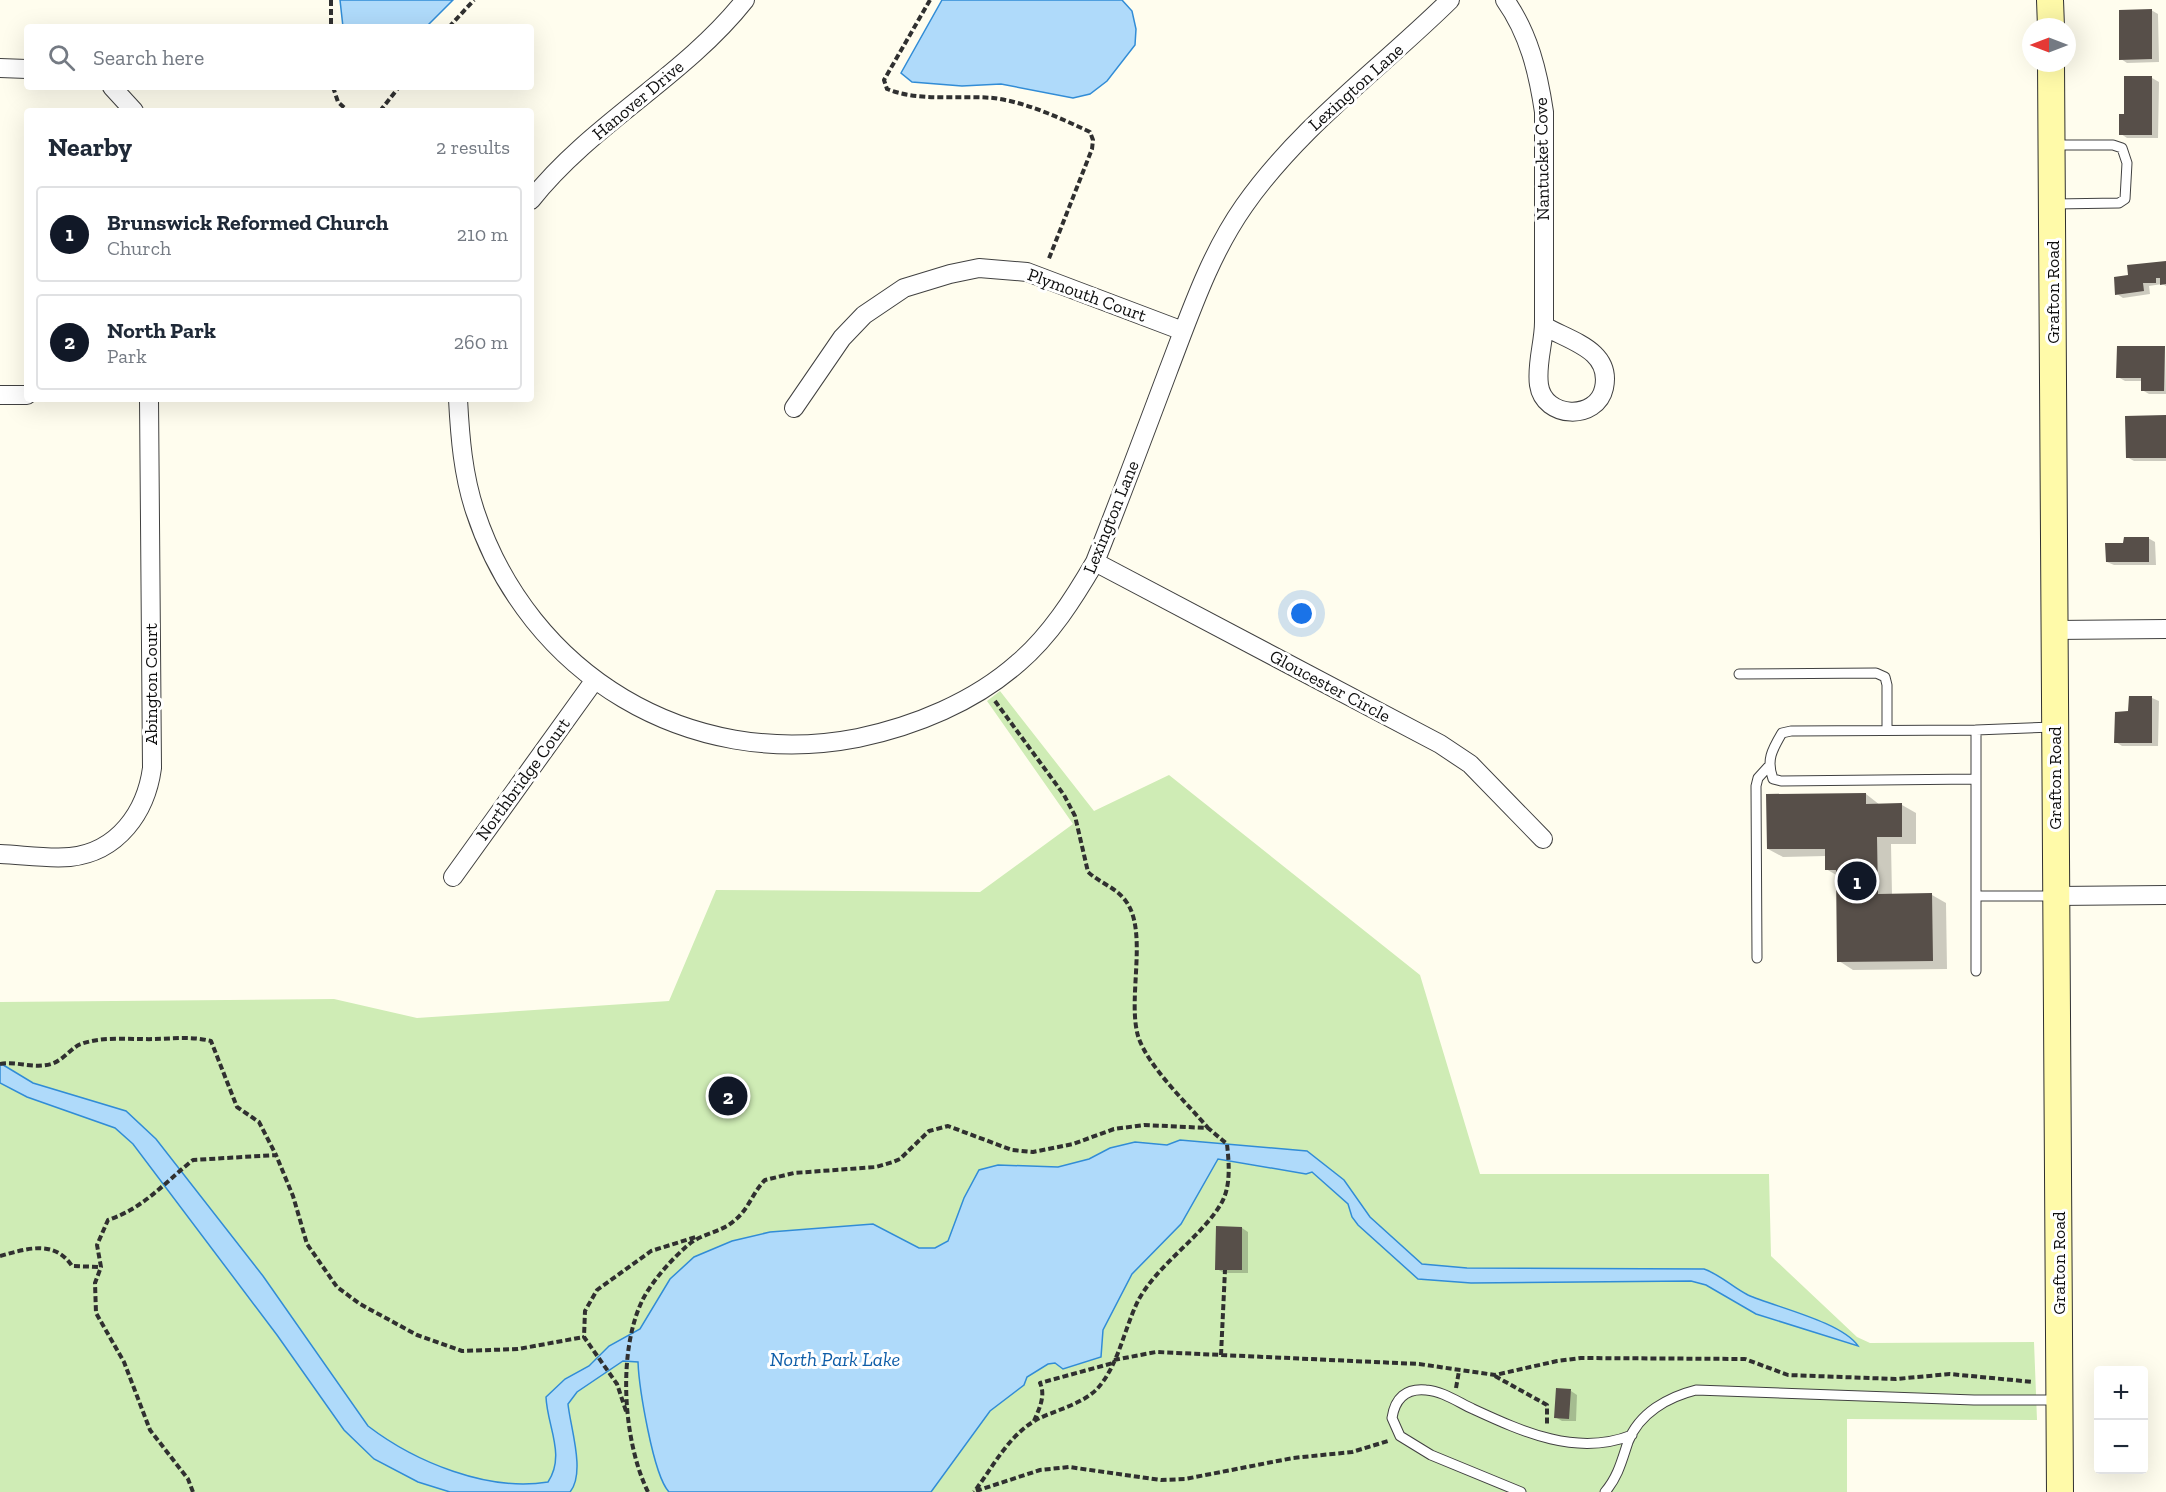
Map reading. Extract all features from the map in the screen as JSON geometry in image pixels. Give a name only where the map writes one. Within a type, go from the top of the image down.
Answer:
[{"type":"street","name":"Hanover Drive","points":[[534,197],[572,155],[708,41],[745,0]]},
{"type":"street","name":"Lexington Lane","points":[[594,681],[630,703],[667,720],[748,742],[789,745],[830,743],[909,725],[986,687],[1018,663],[1049,630],[1073,599],[1095,562],[1183,331],[1221,241],[1271,171],[1306,132],[1399,50],[1450,0]]},
{"type":"street","name":"Nantucket Cove","points":[[1505,0],[1519,21],[1532,54],[1544,112],[1544,326],[1539,387],[1546,402],[1558,411],[1579,412],[1595,404],[1603,391],[1606,373],[1600,358],[1544,326]]},
{"type":"street","points":[[2050,0],[2051,18]]},
{"type":"street","points":[[0,69],[24,69]]},
{"type":"street","name":"Grafton Road","points":[[2051,72],[2060,1492]]},
{"type":"street","points":[[115,90],[131,108]]},
{"type":"street","name":"Plymouth Court","points":[[794,408],[842,338],[864,315],[890,295],[934,277],[979,268],[1011,269],[1043,276],[1183,331]]},
{"type":"street","points":[[0,394],[24,395]]},
{"type":"street","name":"Abington Court","points":[[0,854],[70,857],[91,852],[112,841],[129,826],[141,809],[149,789],[152,768],[149,402]]},
{"type":"street","points":[[458,402],[464,471],[475,511],[490,550],[511,589],[533,620],[594,681]]},
{"type":"street","name":"Gloucester Circle","points":[[1095,562],[1440,744],[1470,764],[1543,840]]},
{"type":"street","points":[[2054,630],[2166,629]]},
{"type":"street","name":"Northbridge Court","points":[[453,877],[594,681]]},
{"type":"street","points":[[2056,896],[2166,895]]},
{"type":"lane","points":[[2052,145],[2113,145],[2122,148],[2127,163],[2125,199],[2119,203],[2052,204]]},
{"type":"lane","points":[[1739,674],[1876,673],[1885,677],[1887,685],[1887,730]]},
{"type":"lane","points":[[1976,779],[1781,781],[1773,779],[1768,767],[1770,754],[1782,733],[2055,727]]},
{"type":"lane","points":[[1976,730],[1976,971]]},
{"type":"lane","points":[[1757,958],[1756,786],[1758,778],[1768,767]]},
{"type":"lane","points":[[1976,896],[2056,896]]},
{"type":"lane","points":[[1521,1492],[1455,1467],[1400,1436],[1392,1418],[1394,1406],[1408,1391],[1426,1390],[1438,1392],[1522,1431],[1547,1438],[1592,1445],[1632,1435]]},
{"type":"lane","points":[[1605,1492],[1618,1473],[1632,1435],[1642,1419],[1670,1399],[1696,1390],[1962,1400],[2060,1400]]},
{"type":"path","points":[[330,0],[331,24]]},
{"type":"path","points":[[451,24],[474,0]]},
{"type":"path","points":[[930,0],[884,80],[887,89],[913,95],[993,98],[1015,102],[1090,132],[1093,140],[1092,149],[1043,276]]},
{"type":"path","points":[[334,90],[338,102],[345,108]]},
{"type":"path","points":[[382,108],[397,90]]},
{"type":"path","points":[[975,1491],[1010,1443],[1034,1421],[1087,1397],[1104,1379],[1140,1299],[1155,1276],[1221,1203],[1227,1183],[1229,1161],[1227,1144],[1208,1128],[1155,1065],[1139,1038],[1134,1013],[1135,928],[1132,912],[1117,890],[1088,873],[1075,816],[1064,795],[986,687]]},
{"type":"path","points":[[0,1064],[14,1061],[37,1066],[51,1064],[70,1054],[78,1044],[94,1040],[182,1037],[211,1041],[234,1102],[237,1107],[259,1122],[293,1196],[307,1244],[337,1287],[360,1304],[417,1335],[462,1351],[518,1349],[584,1337]]},
{"type":"path","points":[[648,1492],[639,1471],[628,1417],[617,1384],[584,1337],[585,1311],[597,1290],[651,1251],[719,1230],[737,1219],[765,1180],[794,1173],[876,1167],[900,1160],[929,1131],[940,1127],[956,1127],[1012,1150],[1033,1152],[1073,1144],[1114,1129],[1144,1125],[1208,1128]]},
{"type":"path","points":[[193,1492],[188,1479],[150,1430],[124,1362],[96,1313],[95,1283],[101,1267],[97,1245],[108,1220],[127,1214],[164,1188],[178,1171],[192,1160],[276,1155]]},
{"type":"path","points":[[628,1417],[627,1363],[633,1325],[648,1290],[685,1248],[698,1237]]},
{"type":"path","points":[[0,1256],[34,1247],[65,1256],[72,1266],[101,1267]]},
{"type":"path","points":[[1221,1355],[1225,1270]]},
{"type":"path","points":[[1034,1421],[1043,1390],[1040,1383],[1114,1361],[1156,1352],[1426,1364],[1495,1375],[1547,1406],[1547,1438]]},
{"type":"path","points":[[1495,1375],[1581,1358],[1745,1359],[1788,1375],[1896,1379],[1950,1374],[2033,1382]]},
{"type":"path","points":[[975,1491],[1040,1470],[1069,1467],[1161,1480],[1185,1479],[1293,1458],[1352,1452],[1400,1436]]},
{"type":"green space","points":[[1000,691],[1094,811],[1169,775],[1420,975],[1480,1174],[1769,1174],[1771,1256],[1857,1337],[1870,1343],[2034,1342],[2037,1420],[1847,1419],[1847,1492],[0,1492],[0,1002],[334,999],[417,1018],[669,1001],[716,890],[980,892],[1073,824],[987,701]]},
{"type":"water","points":[[340,0],[453,0],[429,24],[343,24]]},
{"type":"water","points":[[942,0],[1122,0],[1132,11],[1136,29],[1135,45],[1107,81],[1090,94],[1073,98],[1001,84],[962,86],[912,82],[901,73]]},
{"type":"water","name":"North Park Lake","points":[[0,1063],[33,1083],[126,1111],[156,1139],[263,1276],[368,1426],[430,1462],[453,1471],[501,1483],[548,1482],[553,1472],[556,1451],[546,1397],[565,1379],[589,1366],[609,1346],[640,1329],[670,1279],[694,1257],[732,1241],[770,1232],[873,1224],[919,1248],[935,1248],[948,1241],[964,1198],[979,1170],[998,1165],[1058,1167],[1089,1159],[1110,1148],[1135,1142],[1167,1145],[1180,1140],[1307,1151],[1344,1180],[1370,1217],[1422,1264],[1467,1268],[1704,1269],[1716,1274],[1748,1295],[1823,1322],[1850,1337],[1858,1346],[1756,1314],[1706,1285],[1691,1281],[1471,1283],[1418,1279],[1358,1225],[1352,1217],[1348,1204],[1312,1172],[1306,1174],[1218,1159],[1181,1224],[1132,1274],[1103,1330],[1101,1357],[1063,1369],[1055,1363],[1048,1364],[1027,1377],[1024,1385],[990,1411],[931,1492],[669,1492],[663,1483],[652,1450],[638,1362],[623,1361],[577,1392],[568,1404],[577,1462],[575,1484],[570,1492],[450,1492],[418,1482],[374,1459],[344,1430],[277,1335],[133,1144],[115,1128],[27,1097],[0,1083]]},
{"type":"building","points":[[2152,9],[2152,59],[2119,60],[2119,10]]},
{"type":"building","points":[[2124,76],[2152,76],[2152,135],[2119,135],[2119,114],[2124,114]]},
{"type":"building","points":[[2166,261],[2166,284],[2160,285],[2160,278],[2156,278],[2156,283],[2143,283],[2144,291],[2115,295],[2114,277],[2128,275],[2127,265]]},
{"type":"building","points":[[2117,346],[2165,346],[2164,391],[2141,391],[2141,378],[2116,378]]},
{"type":"building","points":[[2166,415],[2166,458],[2126,458],[2125,416]]},
{"type":"building","points":[[2124,537],[2149,537],[2149,562],[2106,562],[2105,543],[2123,543]]},
{"type":"building","points":[[2129,696],[2152,696],[2152,743],[2114,743],[2115,712],[2128,711]]},
{"type":"building","points":[[1866,793],[1866,804],[1902,803],[1902,837],[1877,837],[1878,894],[1932,893],[1933,961],[1837,962],[1836,870],[1825,870],[1825,849],[1767,849],[1766,794]]},
{"type":"building","points":[[1216,1226],[1242,1227],[1242,1270],[1215,1270]]},
{"type":"building","points":[[1556,1388],[1571,1389],[1569,1419],[1554,1418]]},
{"type":"place","name":"Brunswick Reformed Church","points":[[1857,881]]},
{"type":"place","name":"North Park","points":[[728,1096]]}]
